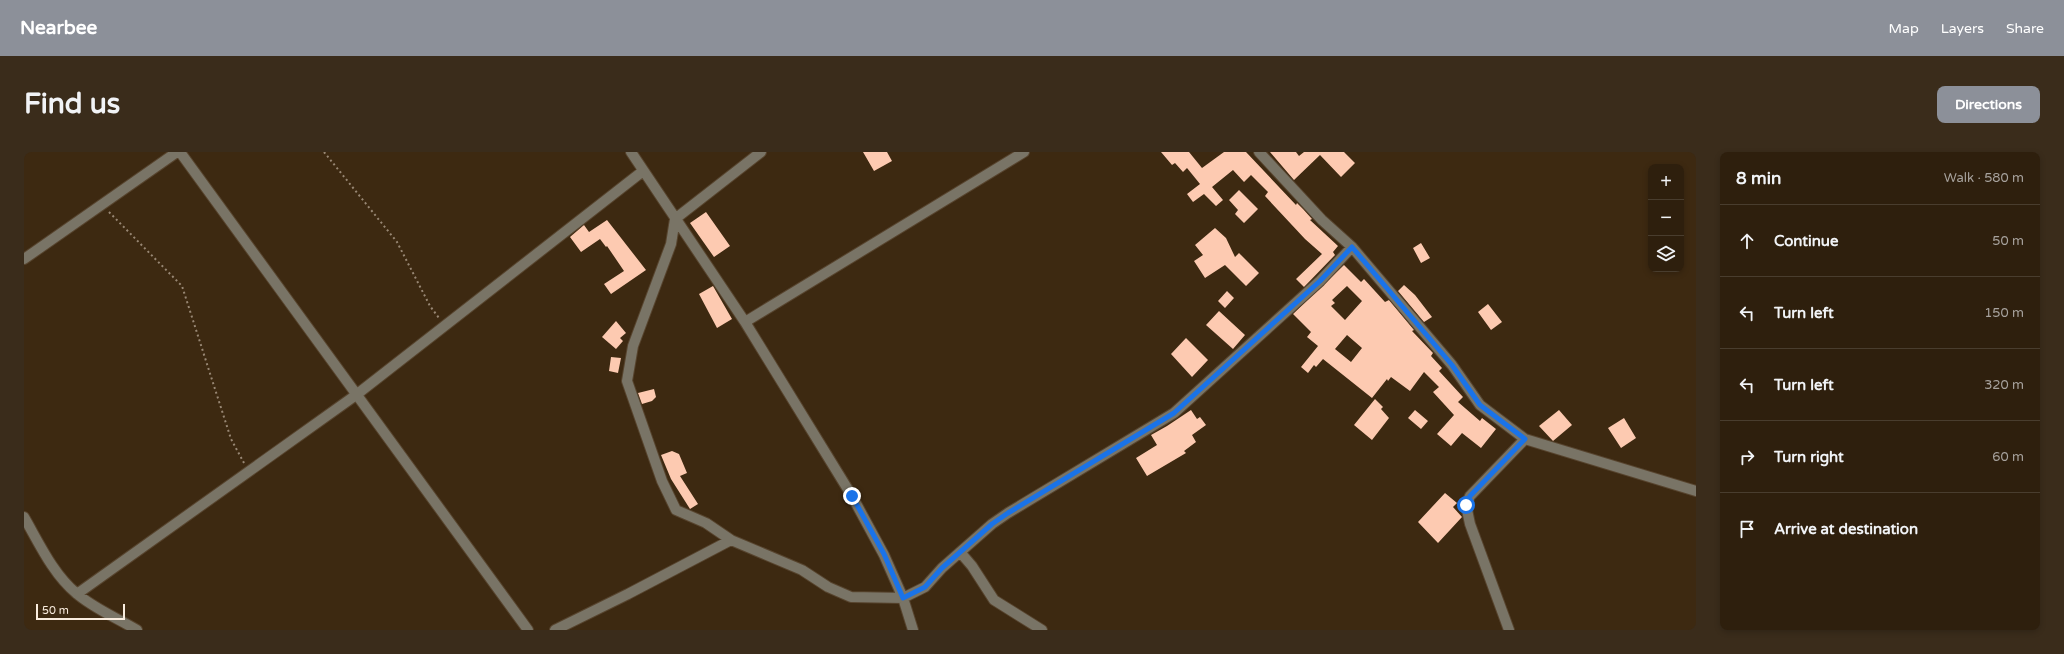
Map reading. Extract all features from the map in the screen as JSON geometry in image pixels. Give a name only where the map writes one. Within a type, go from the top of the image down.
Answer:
[{"type":"street","points":[[24,259],[178,152],[528,630]]},
{"type":"street","points":[[631,152],[745,322],[852,496],[884,554],[903,598],[908,619],[913,630]]},
{"type":"street","points":[[761,152],[675,219],[672,244],[633,346],[627,381],[662,481],[676,510],[706,523],[730,540],[802,570],[828,586],[852,597],[903,598],[925,587],[942,568],[992,524],[1174,413],[1320,281],[1352,247]]},
{"type":"street","points":[[745,322],[1024,152]]},
{"type":"street","points":[[1260,152],[1322,220],[1352,247],[1452,365],[1480,405],[1525,439],[1696,491]]},
{"type":"street","points":[[76,594],[248,470],[356,395],[643,171]]},
{"type":"street","points":[[1509,630],[1470,524],[1466,505],[1470,496],[1525,439]]},
{"type":"street","points":[[24,517],[64,582],[76,594],[137,630]]},
{"type":"street","points":[[555,630],[628,594],[730,540]]},
{"type":"street","points":[[960,552],[972,566],[994,600],[1042,630]]},
{"type":"street","points":[[904,630],[908,619]]},
{"type":"path","points":[[324,152],[397,242],[430,306],[445,326]]},
{"type":"path","points":[[102,205],[182,286],[231,439],[248,470]]},
{"type":"building","points":[[863,152],[887,152],[892,161],[874,171]]},
{"type":"building","points":[[1161,152],[1189,152],[1202,168],[1224,152],[1246,152],[1296,205],[1297,203],[1303,209],[1312,219],[1310,220],[1338,246],[1333,252],[1335,255],[1304,287],[1296,279],[1322,254],[1305,239],[1265,196],[1268,192],[1251,175],[1244,182],[1233,170],[1212,187],[1223,200],[1216,206],[1204,194],[1193,202],[1187,194],[1200,184],[1187,168],[1183,172],[1175,163],[1172,165]]},
{"type":"building","points":[[1270,152],[1296,152],[1299,156],[1304,152],[1344,152],[1355,163],[1341,177],[1320,155],[1294,180]]},
{"type":"building","points":[[1239,190],[1258,209],[1244,223],[1235,214],[1238,210],[1229,200]]},
{"type":"building","points":[[706,212],[730,246],[714,257],[690,223]]},
{"type":"building","points":[[607,220],[646,270],[611,294],[604,284],[624,271],[607,246],[606,247],[600,239],[581,252],[570,237],[584,225],[589,232]]},
{"type":"building","points":[[1215,228],[1226,238],[1235,257],[1239,253],[1259,273],[1246,286],[1225,265],[1205,278],[1194,261],[1203,255],[1195,245]]},
{"type":"building","points":[[1421,243],[1430,258],[1421,263],[1413,248]]},
{"type":"building","points":[[1344,265],[1361,282],[1364,279],[1385,302],[1389,300],[1414,330],[1412,331],[1433,353],[1431,356],[1442,368],[1439,371],[1463,397],[1458,402],[1480,421],[1482,418],[1496,429],[1481,448],[1462,433],[1451,446],[1437,434],[1454,415],[1433,392],[1439,387],[1424,372],[1410,391],[1391,377],[1388,381],[1387,379],[1372,398],[1323,359],[1316,367],[1314,365],[1308,373],[1301,367],[1318,346],[1307,337],[1311,332],[1293,314]],"holes":[[[1347,286],[1362,301],[1345,320],[1331,306],[1335,303],[1332,300]],[[1347,335],[1362,348],[1351,362],[1335,349]]]},
{"type":"building","points":[[1404,285],[1415,295],[1432,317],[1424,322],[1398,291]]},
{"type":"building","points":[[713,286],[732,319],[717,328],[699,294]]},
{"type":"building","points":[[1227,291],[1234,298],[1225,308],[1218,301]]},
{"type":"building","points":[[1488,304],[1502,322],[1491,330],[1478,312]]},
{"type":"building","points":[[1219,311],[1245,335],[1233,349],[1206,325]]},
{"type":"building","points":[[616,321],[626,333],[620,338],[623,341],[616,349],[602,337]]},
{"type":"building","points":[[1186,338],[1208,360],[1192,377],[1171,354]]},
{"type":"building","points":[[611,357],[621,358],[618,373],[609,371]]},
{"type":"building","points":[[654,389],[656,397],[652,401],[642,404],[638,393]]},
{"type":"building","points":[[1375,399],[1383,407],[1381,409],[1389,418],[1372,440],[1354,425]]},
{"type":"building","points":[[1191,410],[1197,419],[1200,417],[1206,425],[1192,435],[1196,442],[1184,451],[1186,453],[1147,476],[1136,458],[1157,445],[1151,435]]},
{"type":"building","points":[[1415,410],[1428,421],[1421,429],[1408,418]]},
{"type":"building","points":[[1559,410],[1572,425],[1553,441],[1539,426]]},
{"type":"building","points":[[1624,418],[1636,438],[1621,448],[1608,428]]},
{"type":"building","points":[[672,451],[679,454],[687,473],[680,476],[698,504],[690,509],[671,479],[661,455]]},
{"type":"building","points":[[1445,493],[1457,503],[1453,507],[1462,517],[1438,543],[1418,522]]},
{"type":"route","points":[[852,496],[884,554],[903,598],[925,587],[942,568],[992,524],[1008,513],[1174,413],[1320,281],[1352,247],[1452,365],[1480,405],[1525,439],[1470,496],[1466,505]]}]
